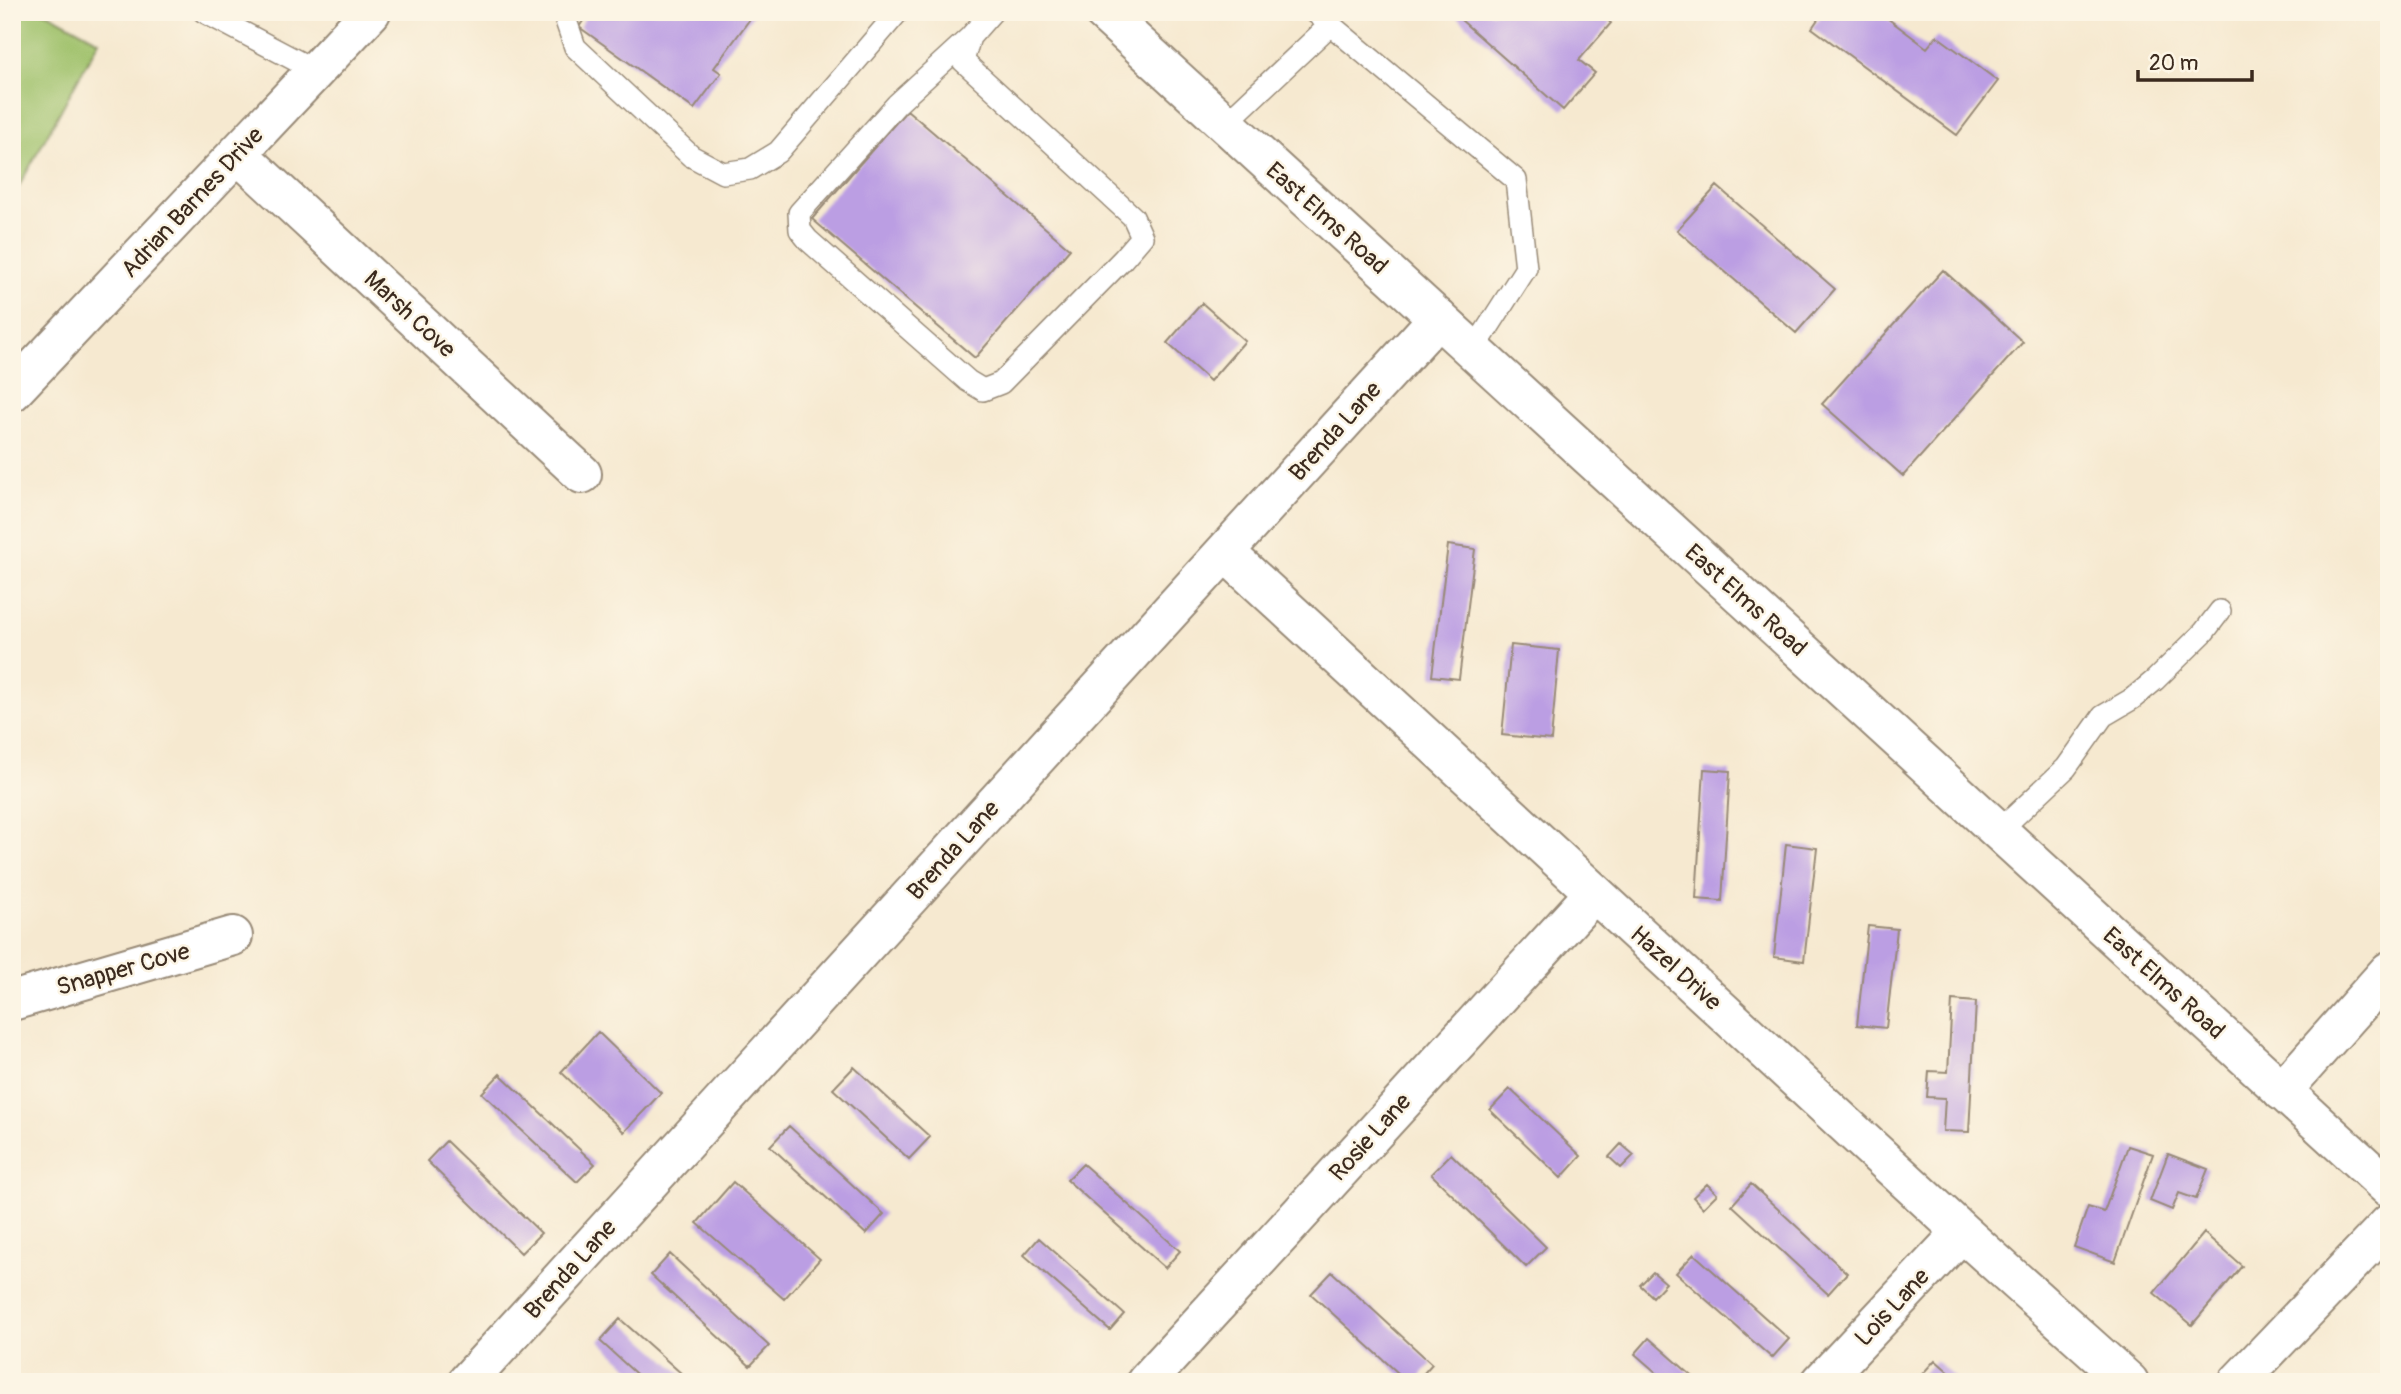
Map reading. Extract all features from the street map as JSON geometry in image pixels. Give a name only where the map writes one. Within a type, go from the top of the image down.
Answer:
[{"type":"street","name":"Adrian Barnes Drive","points":[[12,392],[372,12]]},
{"type":"street","name":"East Elms Road","points":[[1114,16],[1225,124],[2389,1188]]},
{"type":"street","name":"Marsh Cove","points":[[239,153],[582,474]]},
{"type":"street","name":"Brenda Lane","points":[[467,1382],[1438,318]]},
{"type":"street","name":"Hazel Drive","points":[[1225,552],[1962,1232],[2129,1382]]},
{"type":"street","name":"Rosie Lane","points":[[1146,1382],[1594,893]]},
{"type":"street","name":"Snapper Cove","points":[[12,1001],[233,936]]},
{"type":"street","points":[[2282,1091],[2389,971]]},
{"type":"street","points":[[2238,1382],[2389,1224]]},
{"type":"street","name":"Lois Lane","points":[[1821,1382],[1962,1232]]},
{"type":"lane","points":[[204,12],[316,71]]},
{"type":"lane","points":[[562,12],[575,47],[691,156],[723,173],[750,169],[778,152],[898,12]]},
{"type":"lane","points":[[970,37],[962,61],[1133,218],[1142,237],[1124,260],[1002,383],[983,390],[968,381],[808,240],[800,230],[799,212],[897,104],[970,37],[992,12]]},
{"type":"lane","points":[[1225,124],[1323,18],[1516,180],[1526,268],[1474,351]]},
{"type":"lane","points":[[1999,831],[2066,768],[2103,716],[2132,699],[2155,680],[2220,611]]},
{"type":"green space","points":[[12,12],[46,12],[99,41],[12,199]]},
{"type":"building","points":[[589,12],[755,12],[714,68],[721,73],[694,109],[579,27]]},
{"type":"building","points":[[1452,12],[1598,12],[1611,23],[1579,60],[1595,73],[1563,110]]},
{"type":"building","points":[[1823,12],[1879,12],[1927,48],[1937,36],[1998,81],[1957,135],[1812,28]]},
{"type":"building","points":[[907,110],[1070,249],[975,358],[812,219]]},
{"type":"building","points":[[1717,186],[1835,289],[1796,333],[1677,230]]},
{"type":"building","points":[[1943,270],[2023,342],[1903,476],[1822,404]]},
{"type":"building","points":[[1202,303],[1245,341],[1210,381],[1167,343]]},
{"type":"building","points":[[1448,545],[1475,549],[1459,679],[1432,676]]},
{"type":"building","points":[[1511,645],[1559,650],[1551,740],[1502,735]]},
{"type":"building","points":[[1704,769],[1730,771],[1722,901],[1696,899]]},
{"type":"building","points":[[1786,844],[1817,848],[1804,961],[1774,957]]},
{"type":"building","points":[[1868,926],[1897,929],[1886,1028],[1857,1025]]},
{"type":"building","points":[[1952,1000],[1976,1002],[1969,1132],[1943,1131],[1945,1098],[1927,1097],[1929,1071],[1948,1072]]},
{"type":"building","points":[[598,1032],[661,1093],[624,1132],[561,1072]]},
{"type":"building","points":[[854,1067],[930,1137],[909,1159],[833,1089]]},
{"type":"building","points":[[500,1074],[595,1164],[577,1182],[482,1093]]},
{"type":"building","points":[[1510,1089],[1581,1156],[1561,1178],[1490,1110]]},
{"type":"building","points":[[789,1126],[884,1214],[866,1234],[770,1146]]},
{"type":"building","points":[[446,1141],[541,1233],[521,1253],[427,1161]]},
{"type":"building","points":[[1621,1144],[1634,1155],[1621,1168],[1609,1157]]},
{"type":"building","points":[[2128,1146],[2153,1154],[2115,1262],[2074,1247],[2088,1207],[2104,1212]]},
{"type":"building","points":[[1451,1154],[1546,1247],[1526,1267],[1431,1174]]},
{"type":"building","points":[[2168,1154],[2208,1169],[2196,1199],[2179,1193],[2172,1210],[2150,1201]]},
{"type":"building","points":[[1083,1164],[1180,1251],[1165,1268],[1067,1180]]},
{"type":"building","points":[[733,1182],[820,1259],[784,1299],[697,1223]]},
{"type":"building","points":[[1707,1184],[1717,1194],[1703,1208],[1693,1197]]},
{"type":"building","points":[[1751,1184],[1847,1273],[1828,1294],[1732,1205]]},
{"type":"building","points":[[2204,1233],[2242,1266],[2192,1325],[2154,1293]]},
{"type":"building","points":[[1039,1238],[1124,1314],[1110,1330],[1024,1255]]},
{"type":"building","points":[[670,1254],[769,1346],[750,1366],[651,1275]]},
{"type":"building","points":[[1694,1254],[1789,1339],[1772,1358],[1676,1273]]},
{"type":"building","points":[[1332,1272],[1432,1364],[1416,1382],[1408,1382],[1311,1294]]},
{"type":"building","points":[[1653,1272],[1666,1283],[1653,1297],[1640,1285]]},
{"type":"building","points":[[620,1319],[691,1382],[645,1382],[600,1341]]},
{"type":"building","points":[[1649,1338],[1699,1382],[1667,1382],[1635,1354]]},
{"type":"building","points":[[1935,1360],[1960,1382],[1915,1382]]}]
